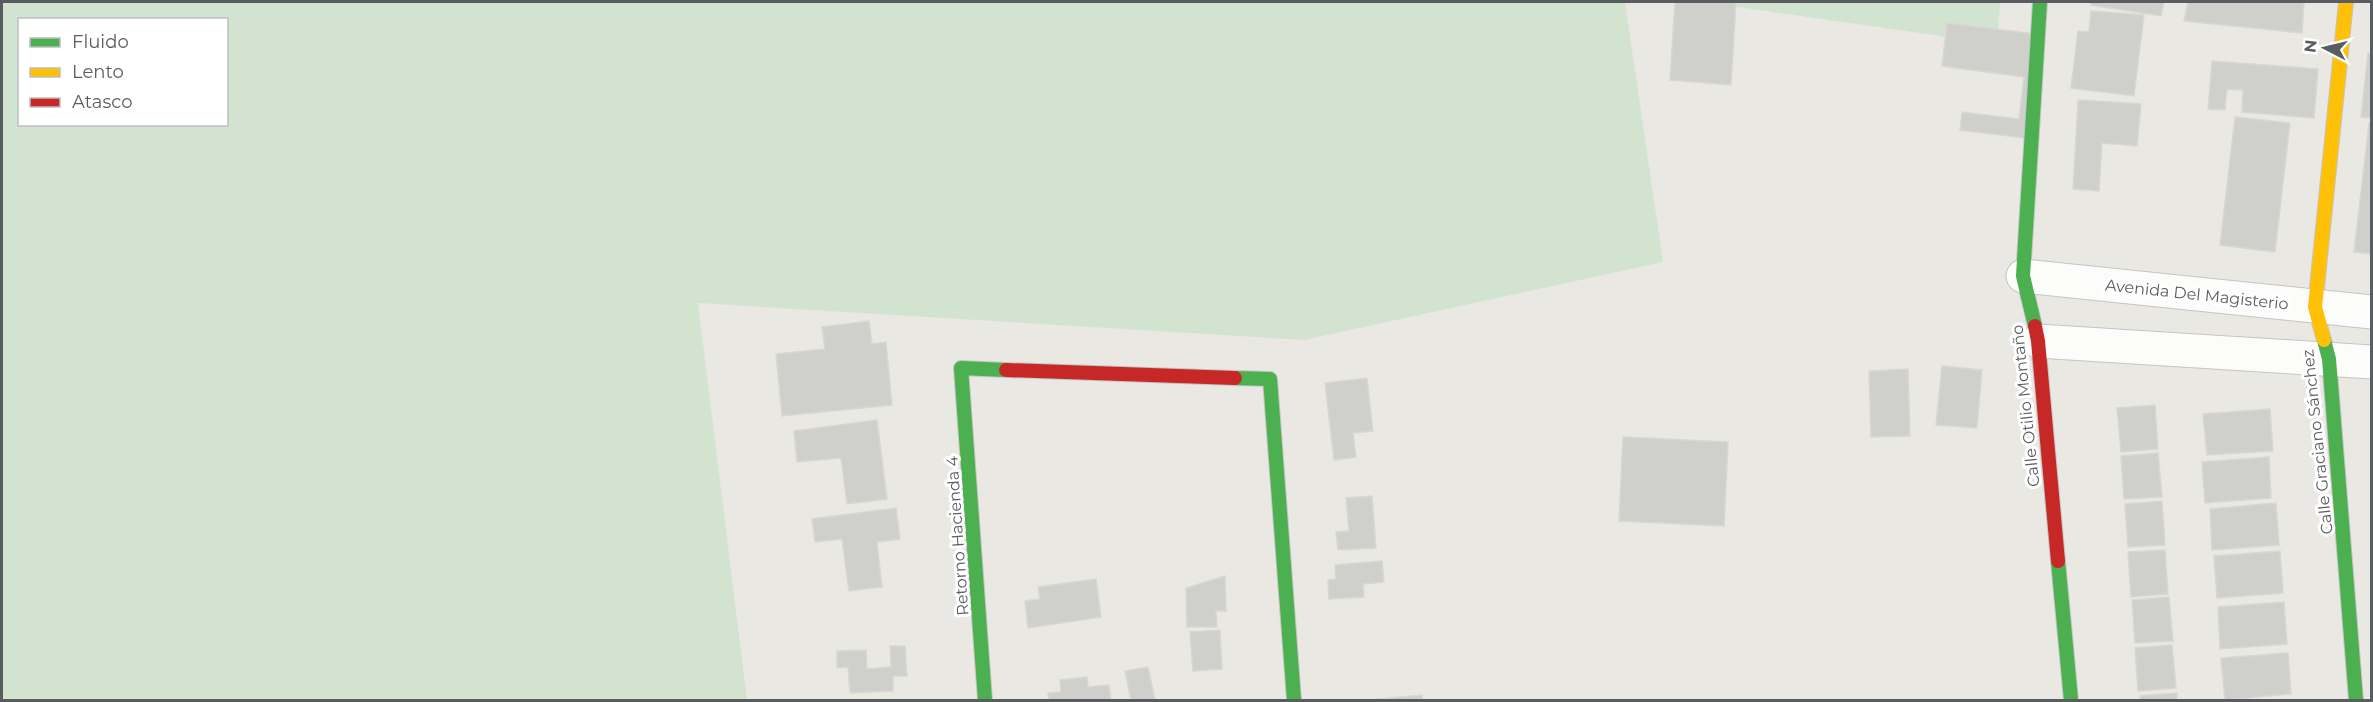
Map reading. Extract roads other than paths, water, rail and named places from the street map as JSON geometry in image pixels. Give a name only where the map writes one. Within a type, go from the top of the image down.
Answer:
[{"type":"street","name":"Calle Otilio Montaño","points":[[2040,2],[2023,276],[2038,341],[2071,700]]},
{"type":"street","name":"Calle Graciano Sánchez","points":[[2346,2],[2315,307],[2329,359],[2356,700]]},
{"type":"street","name":"Avenida Del Magisterio","points":[[2023,276],[2372,312]]},
{"type":"street","points":[[2038,341],[2372,362]]},
{"type":"street","name":"Retorno Hacienda 4","points":[[985,700],[961,368],[1270,379],[1294,700]]}]
